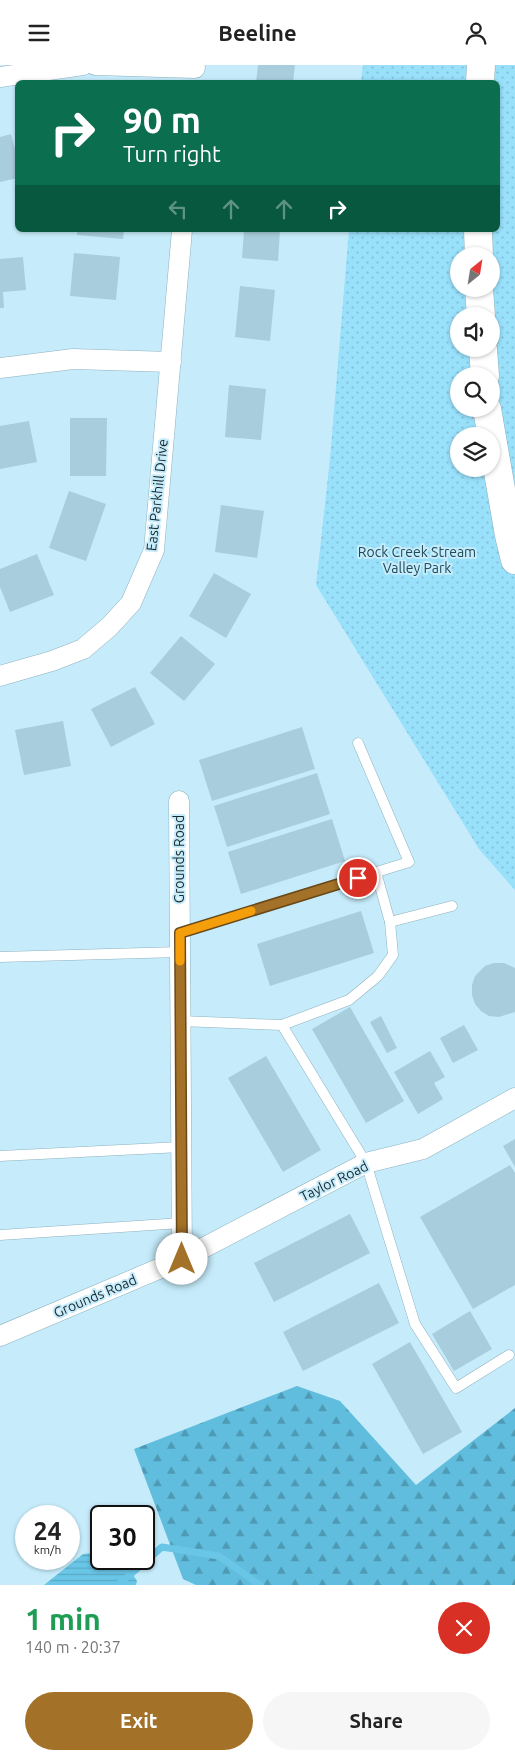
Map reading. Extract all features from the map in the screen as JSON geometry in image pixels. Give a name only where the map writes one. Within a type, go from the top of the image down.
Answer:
[{"type":"highway","points":[[480,80],[481,65]]},
{"type":"highway","points":[[478,232],[479,247]]},
{"type":"highway","points":[[488,417],[515,560]]},
{"type":"street","points":[[0,77],[83,65]]},
{"type":"street","points":[[95,65],[195,72]]},
{"type":"street","name":"East Parkhill Drive","points":[[0,676],[52,661],[83,649],[109,627],[131,603],[154,550],[182,232]]},
{"type":"street","points":[[0,368],[73,359],[171,362]]},
{"type":"street","name":"Grounds Road","points":[[0,1336],[182,1259],[179,801]]},
{"type":"street","name":"Taylor Road","points":[[182,1259],[366,1163],[424,1149],[515,1098]]},
{"type":"lane","points":[[0,957],[180,943],[376,872],[409,862],[358,743]]},
{"type":"lane","points":[[180,1021],[282,1025],[348,1000],[378,976],[393,955],[390,922],[376,872]]},
{"type":"lane","points":[[390,922],[452,906]]},
{"type":"lane","points":[[282,1025],[366,1163],[415,1324],[456,1388],[509,1355]]},
{"type":"lane","points":[[0,1156],[181,1147]]},
{"type":"lane","points":[[0,1235],[182,1223]]},
{"type":"green space","name":"Rock Creek Stream Valley Park","points":[[363,65],[515,65],[515,890],[479,849],[316,585],[330,459],[349,232],[500,232],[500,80],[361,80]]},
{"type":"green space","points":[[297,1386],[340,1401],[416,1485],[515,1408],[515,1585],[196,1585],[183,1579],[134,1449]]},
{"type":"shaded area","points":[[90,1553],[90,1570],[130,1570],[137,1581],[136,1585],[44,1585],[63,1570],[80,1570],[80,1556]]},
{"type":"building","points":[[258,65],[295,65],[293,80],[256,80]]},
{"type":"building","points":[[11,134],[15,149],[15,179],[0,182],[0,137]]},
{"type":"building","points":[[77,232],[124,232],[123,239],[77,235]]},
{"type":"building","points":[[244,232],[280,232],[278,261],[242,258]]},
{"type":"building","points":[[74,253],[120,257],[116,300],[70,296]]},
{"type":"building","points":[[23,257],[26,290],[3,292],[4,308],[0,308],[0,259]]},
{"type":"building","points":[[240,286],[275,290],[270,341],[235,337]]},
{"type":"building","points":[[229,385],[266,389],[261,440],[225,437]]},
{"type":"building","points":[[70,418],[107,418],[106,476],[70,476]]},
{"type":"building","points":[[29,421],[37,462],[0,469],[0,426]]},
{"type":"building","points":[[69,491],[106,504],[86,561],[49,548]]},
{"type":"building","points":[[221,505],[264,511],[257,558],[215,552]]},
{"type":"building","points":[[37,554],[54,595],[10,612],[0,587],[0,569]]},
{"type":"building","points":[[214,573],[251,594],[226,638],[189,616]]},
{"type":"building","points":[[181,636],[215,664],[184,701],[150,673]]},
{"type":"building","points":[[135,687],[155,724],[111,747],[91,709]]},
{"type":"building","points":[[63,721],[71,766],[24,775],[15,730]]},
{"type":"building","points":[[302,727],[315,769],[212,801],[199,760]]},
{"type":"building","points":[[317,773],[330,814],[227,847],[214,806]]},
{"type":"building","points":[[332,819],[345,861],[241,894],[228,852]]},
{"type":"building","points":[[361,911],[374,953],[270,986],[257,944]]},
{"type":"building","points":[[494,963],[504,963],[515,968],[515,1012],[499,1017],[489,1016],[481,1011],[475,1004],[472,995],[472,985],[475,976],[485,966]]},
{"type":"building","points":[[350,1007],[404,1101],[366,1123],[312,1029]]},
{"type":"building","points":[[381,1016],[397,1048],[387,1053],[370,1022]]},
{"type":"building","points":[[464,1025],[478,1050],[453,1063],[440,1038]]},
{"type":"building","points":[[430,1051],[445,1077],[434,1083],[443,1099],[418,1114],[394,1072]]},
{"type":"building","points":[[266,1056],[321,1150],[283,1172],[228,1078]]},
{"type":"building","points":[[515,1139],[515,1167],[503,1146]]},
{"type":"building","points":[[510,1165],[515,1173],[515,1285],[473,1309],[420,1217]]},
{"type":"building","points":[[350,1214],[370,1253],[274,1302],[254,1263]]},
{"type":"building","points":[[379,1283],[399,1323],[303,1371],[283,1332]]},
{"type":"building","points":[[470,1311],[492,1349],[454,1371],[432,1334]]},
{"type":"building","points":[[410,1342],[462,1432],[423,1454],[372,1364]]},
{"type":"waterway","points":[[118,1585],[162,1547],[219,1556],[260,1585]]},
{"type":"slow traffic","points":[[180,961],[180,933],[251,911]]},
{"type":"route","points":[[182,1259],[180,933],[358,878]]}]
